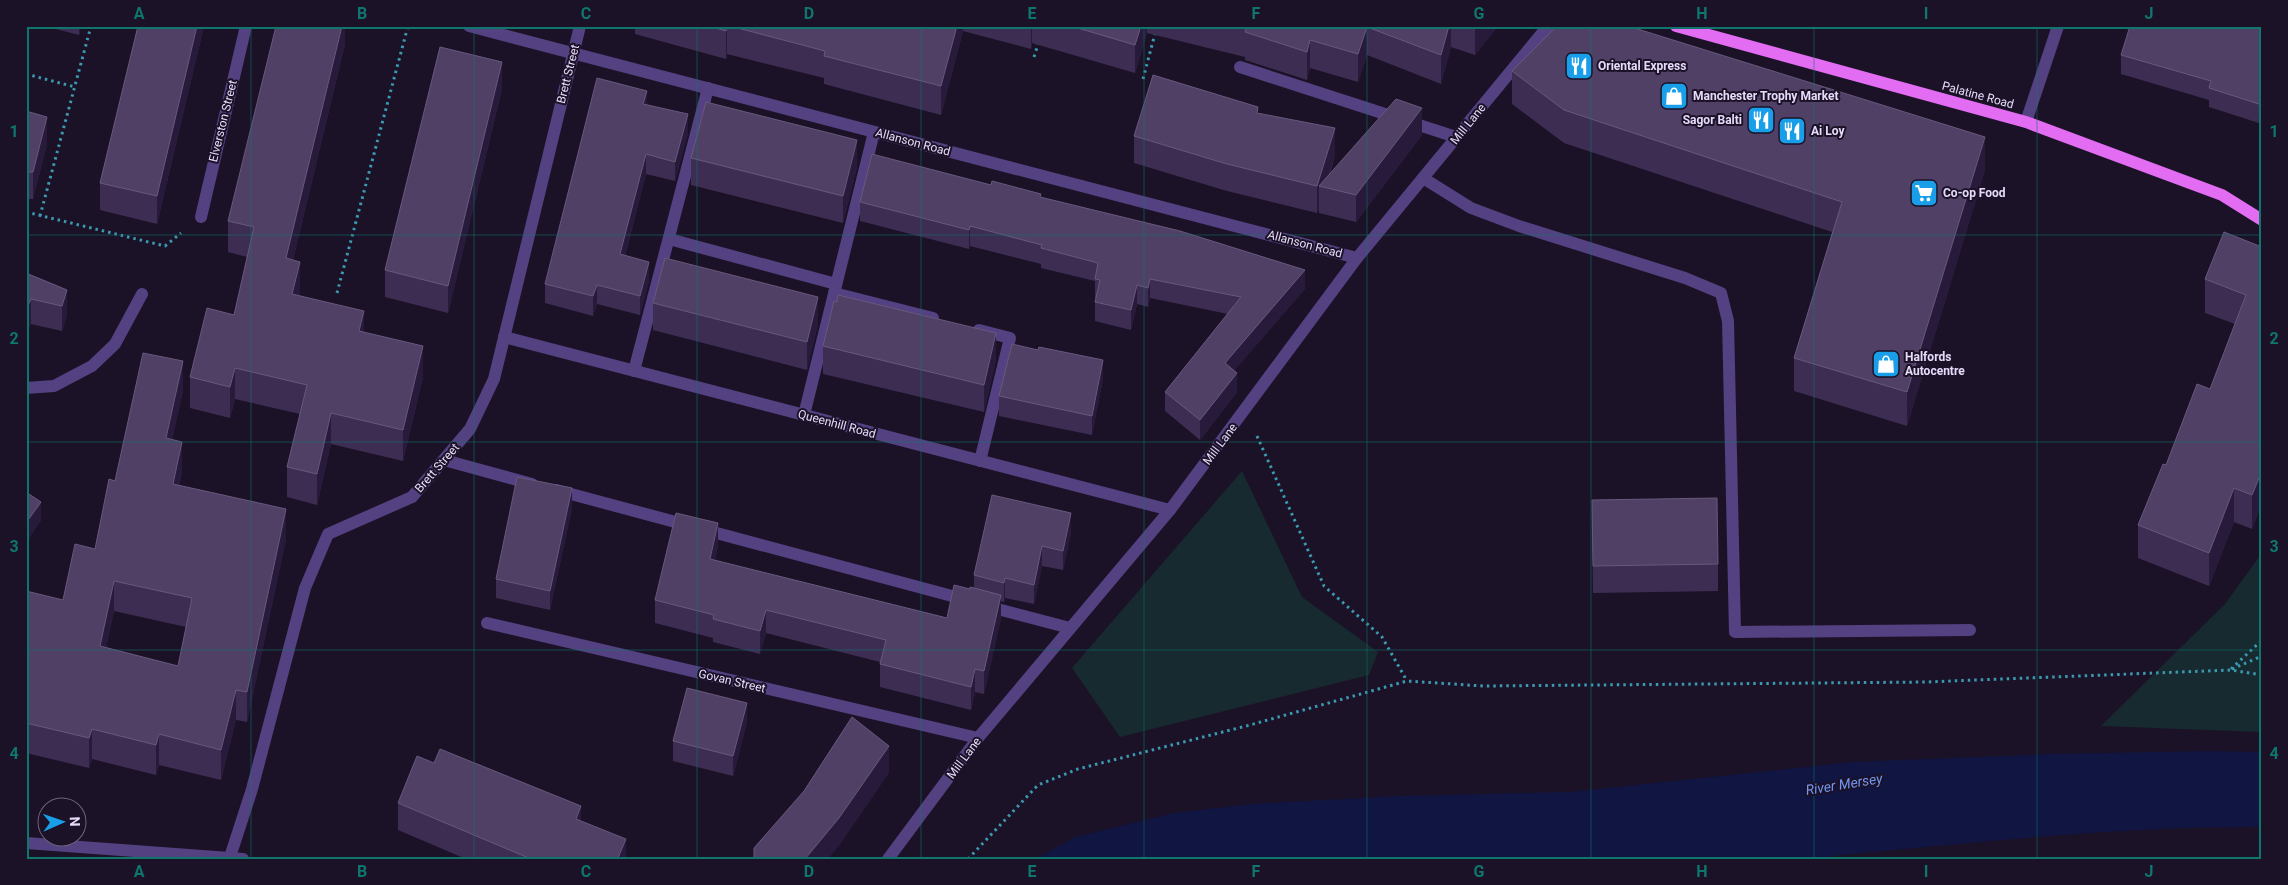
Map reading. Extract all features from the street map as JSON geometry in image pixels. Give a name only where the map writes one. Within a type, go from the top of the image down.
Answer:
[{"type":"main road","name":"Palatine Road","points":[[1676,26],[2026,122],[2222,195],[2262,220]]},
{"type":"street","name":"Elverston Street","points":[[200,217],[246,26]]},
{"type":"street","name":"Allanson Road","points":[[469,26],[1357,258]]},
{"type":"street","name":"Brett Street","points":[[230,858],[252,789],[305,588],[328,534],[412,497],[470,429],[494,379],[580,26]]},
{"type":"street","name":"Mill Lane","points":[[888,859],[978,738],[1170,510],[1357,258],[1548,26]]},
{"type":"street","points":[[2026,122],[2058,26]]},
{"type":"street","points":[[1240,67],[1456,137]]},
{"type":"street","points":[[634,371],[708,88]]},
{"type":"street","points":[[804,415],[874,132]]},
{"type":"street","points":[[1423,178],[1471,208],[1685,278],[1722,293],[1728,321],[1735,632],[1970,630]]},
{"type":"street","points":[[669,239],[945,321]]},
{"type":"street","points":[[26,388],[54,386],[92,366],[115,344],[142,294]]},
{"type":"street","points":[[964,326],[1010,338],[980,461]]},
{"type":"street","name":"Queenhill Road","points":[[504,338],[1170,510]]},
{"type":"street","points":[[444,460],[1070,628]]},
{"type":"street","name":"Govan Street","points":[[487,623],[978,738]]},
{"type":"street","points":[[26,844],[243,859]]},
{"type":"path","points":[[40,216],[91,26]]},
{"type":"path","points":[[337,293],[408,26]]},
{"type":"path","points":[[1143,79],[1158,26]]},
{"type":"path","points":[[1034,57],[1040,34]]},
{"type":"path","points":[[26,74],[75,87]]},
{"type":"path","points":[[26,212],[164,246],[200,217]]},
{"type":"path","points":[[1246,408],[1324,586],[1382,637],[1407,681]]},
{"type":"path","points":[[2230,670],[2262,640]]},
{"type":"path","points":[[2230,670],[2262,656]]},
{"type":"path","points":[[968,859],[1038,785],[1078,769],[1250,725],[1407,681],[1483,686],[1926,682],[2230,670],[2262,675]]},
{"type":"shaded area","points":[[1242,471],[1302,597],[1378,652],[1369,675],[1120,737],[1072,668]]},
{"type":"shaded area","points":[[2262,553],[2262,732],[2101,726],[2225,604]]},
{"type":"water","name":"River Mersey","points":[[2208,751],[2262,752],[2262,827],[2208,827],[2100,832],[1830,856],[1821,859],[1036,859],[1075,837],[1174,813],[1251,804],[1398,796],[1570,792],[1853,762],[2050,754]]},
{"type":"building","points":[[138,26],[197,26],[157,196],[100,183]]},
{"type":"building","points":[[276,26],[342,26],[286,258],[300,262],[292,294],[364,311],[359,331],[423,346],[403,430],[331,413],[317,474],[287,467],[307,385],[235,368],[230,387],[190,377],[207,308],[234,315],[254,227],[228,221]]},
{"type":"building","points":[[709,26],[727,26],[726,31]]},
{"type":"building","points":[[730,26],[957,26],[941,86],[824,56],[825,51]]},
{"type":"building","points":[[1071,26],[1141,26],[1135,45]]},
{"type":"building","points":[[1236,26],[1449,26],[1441,55],[1367,27],[1358,54],[1310,40],[1307,52],[1245,32],[1246,29]]},
{"type":"building","points":[[1557,26],[1628,26],[1985,137],[1907,392],[1794,358],[1842,202],[1564,110],[1512,71]]},
{"type":"building","points":[[2130,26],[2262,26],[2262,105],[2209,88],[2211,81],[2121,55]]},
{"type":"building","points":[[440,47],[502,62],[448,286],[385,270]]},
{"type":"building","points":[[1153,75],[1258,107],[1257,113],[1335,128],[1317,186],[1227,164],[1134,136]]},
{"type":"building","points":[[597,78],[647,91],[643,104],[688,114],[675,162],[646,154],[620,254],[649,262],[640,296],[597,285],[593,296],[545,284]]},
{"type":"building","points":[[1396,99],[1422,108],[1356,195],[1319,186]]},
{"type":"building","points":[[706,102],[857,140],[843,196],[691,158]]},
{"type":"building","points":[[26,111],[47,117],[33,172],[26,172]]},
{"type":"building","points":[[872,154],[991,185],[992,181],[1041,194],[1040,197],[1180,231],[1305,270],[1225,363],[1237,373],[1200,420],[1165,392],[1241,297],[1150,279],[1148,288],[1137,285],[1131,310],[1095,302],[1100,280],[1095,279],[1098,263],[1041,248],[1042,245],[970,226],[969,230],[860,202]]},
{"type":"building","points":[[2224,232],[2262,247],[2262,471],[2252,495],[2234,488],[2209,553],[2138,525],[2163,464],[2166,465],[2197,384],[2210,389],[2246,295],[2205,279]]},
{"type":"building","points":[[665,258],[818,297],[807,342],[653,303]]},
{"type":"building","points":[[26,273],[67,290],[62,306],[31,299],[26,310]]},
{"type":"building","points":[[838,295],[996,333],[984,385],[823,346],[834,301],[837,302]]},
{"type":"building","points":[[1012,344],[1038,350],[1039,347],[1103,360],[1092,416],[999,396]]},
{"type":"building","points":[[143,353],[183,361],[166,438],[182,442],[173,484],[286,509],[247,692],[236,690],[221,750],[159,734],[156,745],[92,729],[89,738],[26,723],[26,591],[63,600],[75,544],[95,549],[109,479],[115,481]],"holes":[[[114,581],[192,598],[178,666],[100,646]]]},
{"type":"building","points":[[517,477],[572,488],[550,591],[496,579]]},
{"type":"building","points":[[26,492],[41,502],[26,523]]},
{"type":"building","points":[[992,495],[1071,513],[1063,551],[1042,546],[1034,585],[1005,578],[1004,583],[974,575]]},
{"type":"building","points":[[1717,498],[1718,564],[1593,566],[1592,500]]},
{"type":"building","points":[[676,513],[718,523],[710,559],[947,618],[954,585],[1001,595],[984,671],[975,669],[971,687],[880,664],[886,640],[766,610],[760,631],[713,619],[714,615],[655,600]]},
{"type":"building","points":[[687,688],[747,703],[733,756],[673,741]]},
{"type":"building","points":[[852,717],[889,746],[839,818],[805,859],[754,859],[754,848],[804,791]]},
{"type":"building","points":[[440,749],[581,806],[576,819],[626,839],[619,859],[531,859],[398,803],[417,756],[434,763]]},
{"type":"place","name":"Oriental Express","points":[[1579,66]]},
{"type":"place","name":"Manchester Trophy Market","points":[[1674,96]]},
{"type":"place","name":"Sagor Balti","points":[[1761,120]]},
{"type":"place","name":"Ai Loy","points":[[1792,131]]},
{"type":"place","name":"Co-op Food","points":[[1924,193]]},
{"type":"place","name":"Halfords Autocentre","points":[[1886,364]]}]
